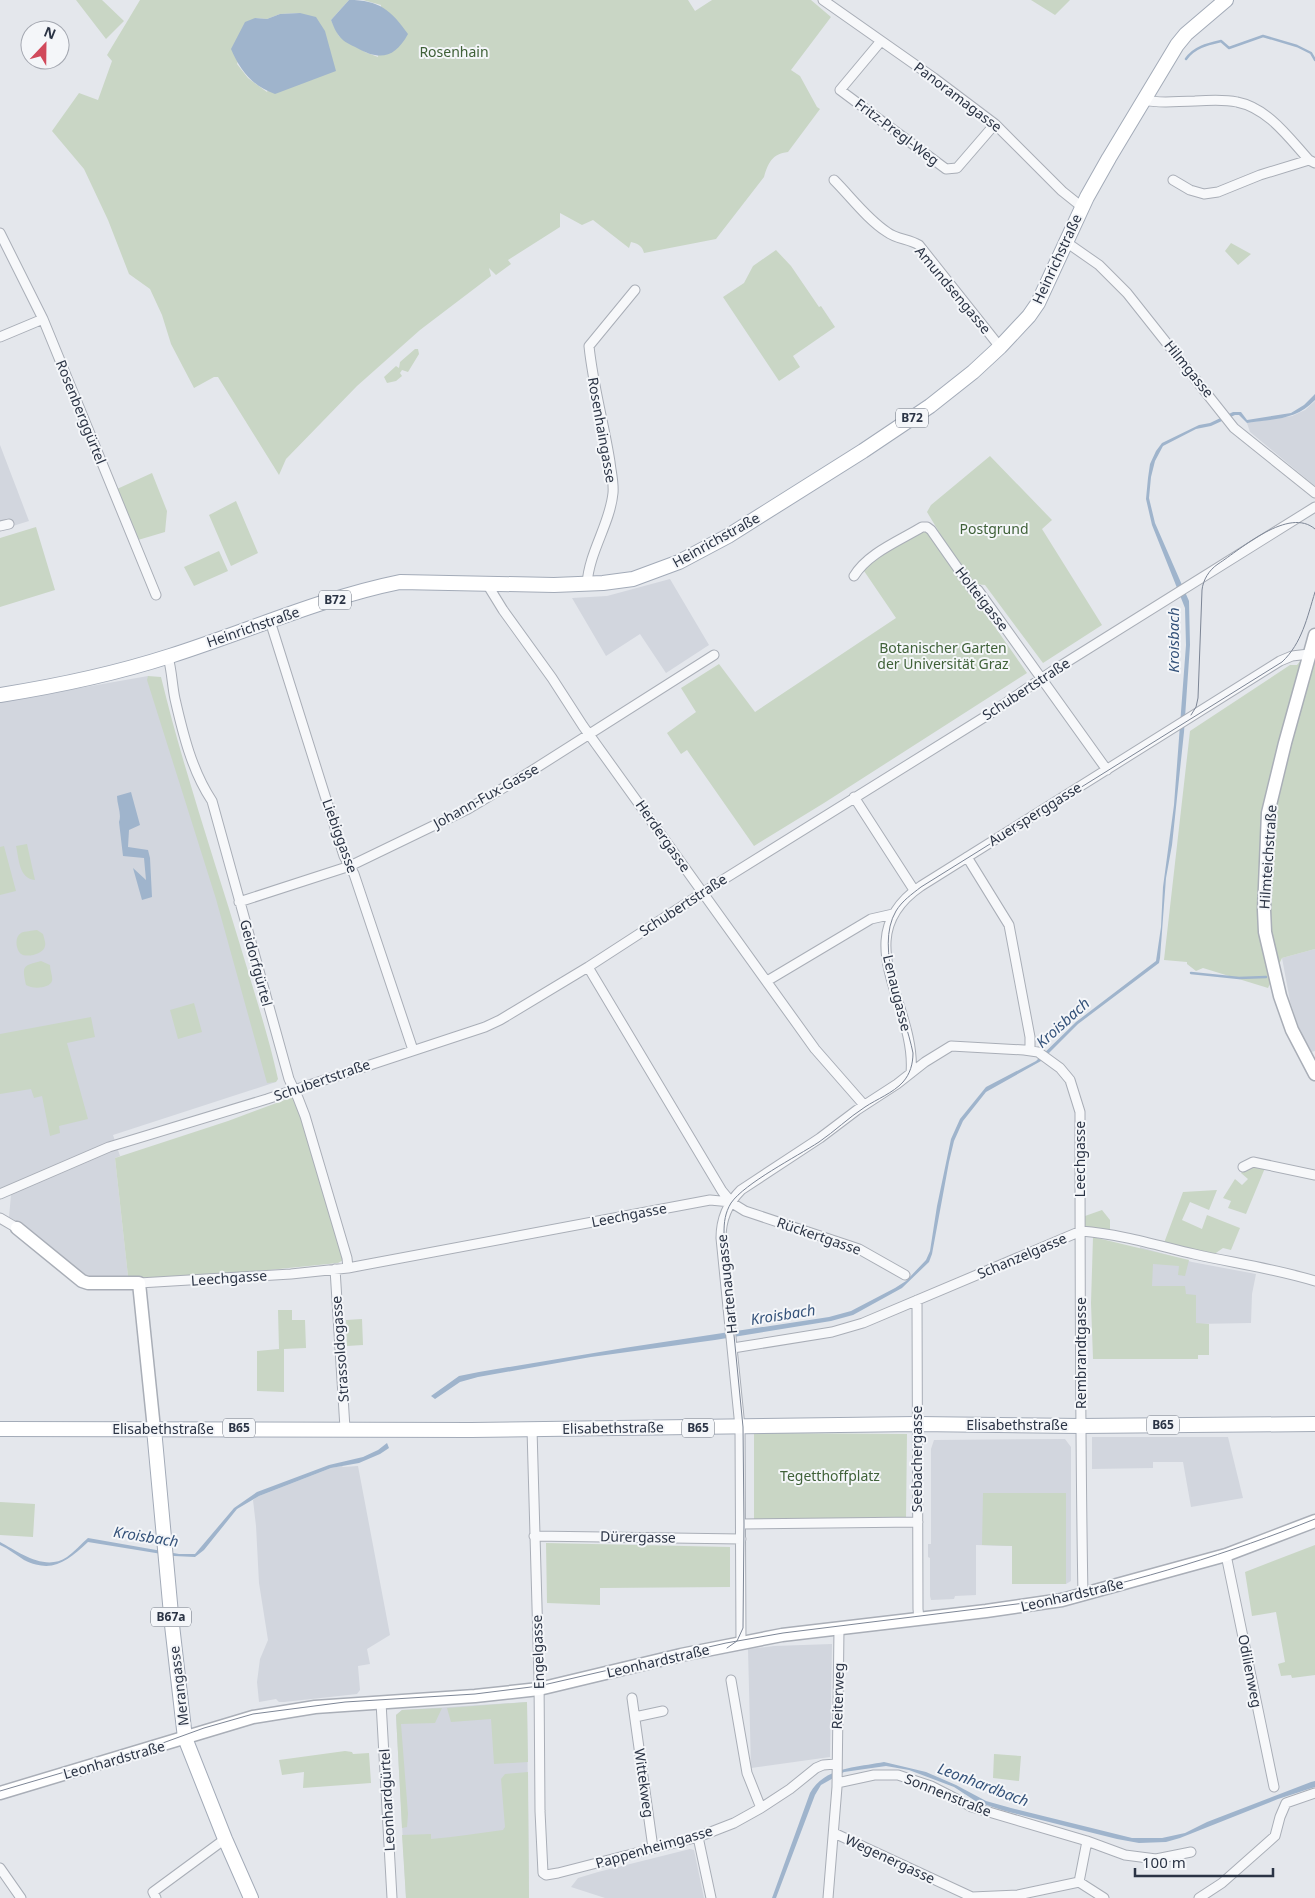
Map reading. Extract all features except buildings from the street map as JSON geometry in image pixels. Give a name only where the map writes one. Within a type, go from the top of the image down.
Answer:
[{"type":"main road","name":"Heinrichstraße","points":[[0,695],[121,671],[168,657],[270,620],[368,589],[400,582],[554,585],[587,584],[633,579],[678,562],[728,536],[930,406],[972,372],[1024,323],[1038,303],[1082,207],[1108,158],[1170,56],[1186,34],[1226,0]]},
{"type":"main road","name":"Hilmteichstraße","points":[[1315,635],[1268,813],[1264,910],[1265,932],[1280,996],[1292,1030],[1315,1074]]},
{"type":"main road","name":"Leechgasse","points":[[17,1228],[82,1281],[88,1283],[139,1283]]},
{"type":"main road","name":"Merangasse","points":[[139,1283],[185,1738],[225,1839],[251,1898]]},
{"type":"main road","name":"Elisabethstraße","points":[[0,1429],[532,1429],[917,1424],[1081,1426],[1315,1424]]},
{"type":"main road","name":"Leonhardstraße","points":[[0,1793],[253,1717],[315,1707],[475,1696],[540,1688],[782,1635],[1030,1606],[1083,1595],[1226,1555],[1315,1521]]},
{"type":"street","name":"Panoramagasse","points":[[823,0],[994,124],[1062,191],[1082,207]]},
{"type":"street","name":"Fritz-Pregl-Weg","points":[[881,41],[840,90],[904,138],[950,170],[957,168],[994,124]]},
{"type":"street","points":[[1144,100],[1159,103],[1218,100],[1237,102],[1252,107],[1268,117],[1312,162]]},
{"type":"street","points":[[1174,180],[1190,190],[1204,194],[1218,192],[1260,175],[1312,162]]},
{"type":"street","name":"Amundsengasse","points":[[834,180],[887,233],[911,240],[919,245],[1000,347]]},
{"type":"street","name":"Rosenberggürtel","points":[[0,233],[43,319],[156,595]]},
{"type":"street","name":"Hilmgasse","points":[[1066,242],[1110,274],[1221,409],[1234,428],[1315,493]]},
{"type":"street","name":"Rosenhaingasse","points":[[587,584],[588,570],[614,491],[594,390],[589,346],[635,290]]},
{"type":"street","points":[[0,337],[43,319]]},
{"type":"street","name":"Schubertstraße","points":[[0,1194],[109,1147],[202,1119],[486,1027],[500,1020],[588,967],[702,892],[990,713],[1171,596],[1313,508]]},
{"type":"street","name":"Holteigasse","points":[[854,576],[858,569],[873,557],[922,528],[927,527],[931,530],[973,590],[978,590],[1107,770]]},
{"type":"street","name":"Herdergasse","points":[[487,584],[589,734],[815,1049],[864,1105]]},
{"type":"street","name":"Liebiggasse","points":[[270,620],[344,856],[350,866],[413,1050]]},
{"type":"street","name":"Auersperggasse","points":[[893,914],[914,890],[1172,728],[1280,661],[1292,656],[1309,654]]},
{"type":"street","name":"Johann-Fux-Gasse","points":[[240,902],[350,866],[468,808],[525,775],[714,655]]},
{"type":"street","name":"Geidorfgürtel","points":[[168,657],[175,698],[194,766],[200,782],[212,801],[286,1070],[305,1116],[347,1258],[348,1268]]},
{"type":"street","points":[[854,797],[914,890]]},
{"type":"street","points":[[588,967],[730,1202],[741,1190],[820,1138],[864,1105],[951,1046],[1034,1051],[1009,925],[967,857]]},
{"type":"street","points":[[767,982],[871,919],[893,914]]},
{"type":"street","name":"Lenaugasse","points":[[893,914],[886,933],[886,954],[911,1054],[911,1073]]},
{"type":"street","name":"Leechgasse","points":[[1034,1051],[1060,1068],[1070,1080],[1080,1112],[1081,1231]]},
{"type":"street","points":[[1243,1166],[1253,1162],[1315,1176]]},
{"type":"street","name":"Leechgasse","points":[[139,1283],[291,1274],[348,1268],[710,1200],[730,1202]]},
{"type":"street","name":"Rückertgasse","points":[[730,1202],[746,1211],[859,1249],[905,1275]]},
{"type":"street","name":"Hartenaugasse","points":[[730,1202],[722,1220],[721,1230],[740,1427],[742,1524],[741,1643]]},
{"type":"street","name":"Leechgasse","points":[[0,1218],[17,1228]]},
{"type":"street","name":"Schanzelgasse","points":[[733,1343],[832,1332],[863,1323],[1081,1231],[1112,1234],[1194,1254],[1294,1274],[1315,1281]]},
{"type":"street","name":"Rembrandtgasse","points":[[1081,1231],[1083,1595]]},
{"type":"street","name":"Strassoldogasse","points":[[335,1269],[345,1428]]},
{"type":"street","name":"Seebachergasse","points":[[917,1300],[919,1619]]},
{"type":"street","name":"Engelgasse","points":[[532,1429],[540,1688],[540,1811],[542,1872],[544,1874]]},
{"type":"street","points":[[742,1524],[918,1522]]},
{"type":"street","name":"Dürergasse","points":[[534,1536],[741,1539]]},
{"type":"street","name":"Odilienweg","points":[[1226,1555],[1274,1787]]},
{"type":"street","name":"Reiterweg","points":[[828,1898],[837,1781],[839,1629]]},
{"type":"street","points":[[731,1680],[747,1773],[761,1808]]},
{"type":"street","name":"Wittekweg","points":[[632,1698],[652,1848]]},
{"type":"street","name":"Leonhardgürtel","points":[[381,1702],[392,1898]]},
{"type":"street","points":[[635,1717],[663,1711]]},
{"type":"street","name":"Pappenheimgasse","points":[[544,1874],[558,1874],[652,1848],[698,1838],[734,1823],[761,1808],[790,1789],[816,1768],[823,1765],[836,1766]]},
{"type":"street","name":"Sonnenstraße","points":[[837,1781],[874,1775],[898,1775],[932,1786],[972,1807],[1125,1854],[1156,1859],[1191,1852]]},
{"type":"street","points":[[1199,1898],[1222,1883],[1275,1836],[1286,1804],[1315,1793]]},
{"type":"street","name":"Wegenergasse","points":[[834,1833],[972,1898],[1018,1895],[1079,1882]]},
{"type":"street","points":[[698,1838],[711,1898]]},
{"type":"street","points":[[155,1895],[225,1839]]},
{"type":"street","points":[[1086,1841],[1079,1882],[1104,1898]]},
{"type":"street","points":[[0,1868],[21,1898]]},
{"type":"shaded area","points":[[1315,401],[1315,486],[1250,432],[1247,423],[1292,416],[1305,410]]},
{"type":"shaded area","points":[[0,445],[29,521],[0,530]]},
{"type":"shaded area","points":[[670,579],[709,645],[666,673],[640,634],[606,656],[572,598],[607,596]]},
{"type":"shaded area","points":[[148,676],[276,1082],[113,1135],[120,1156],[115,1158],[128,1276],[89,1276],[84,1275],[21,1224],[9,1217],[11,1195],[0,1189],[0,702]]},
{"type":"shaded area","points":[[1315,949],[1315,1051],[1311,1052],[1299,1028],[1290,1001],[1282,958]]},
{"type":"shaded area","points":[[1140,1247],[1192,1262],[1256,1274],[1252,1294],[1251,1323],[1196,1324],[1141,1304]]},
{"type":"shaded area","points":[[1092,1437],[1228,1437],[1243,1498],[1191,1507],[1183,1462],[1153,1462],[1153,1468],[1092,1469]]},
{"type":"shaded area","points":[[1065,1439],[1071,1447],[1071,1581],[1066,1584],[1012,1584],[1012,1546],[976,1545],[976,1595],[955,1596],[954,1599],[931,1600],[928,1544],[931,1544],[931,1449],[934,1440]]},
{"type":"shaded area","points":[[358,1466],[390,1635],[367,1649],[370,1664],[358,1666],[360,1690],[357,1694],[284,1702],[279,1702],[276,1699],[259,1702],[257,1682],[260,1659],[268,1640],[259,1583],[253,1500],[331,1468]]},
{"type":"shaded area","points":[[832,1644],[830,1757],[751,1768],[748,1649]]},
{"type":"shaded area","points":[[527,1702],[529,1898],[406,1898],[396,1715],[402,1710]]},
{"type":"shaded area","points":[[690,1849],[694,1850],[704,1898],[605,1898],[571,1887],[578,1878]]},
{"type":"green space","points":[[76,0],[102,0],[124,21],[106,39]]},
{"type":"green space","name":"Rosenhain","points":[[140,0],[349,0],[331,20],[339,36],[365,52],[378,57],[381,5],[363,0],[688,0],[695,11],[712,0],[811,0],[831,17],[791,70],[800,76],[817,107],[820,109],[788,152],[778,155],[771,160],[764,177],[716,239],[644,253],[641,247],[631,242],[629,248],[593,220],[582,225],[560,213],[560,227],[508,260],[511,264],[496,275],[489,268],[491,276],[420,330],[357,386],[286,459],[279,475],[218,377],[214,377],[194,388],[171,344],[162,315],[150,289],[129,274],[108,220],[84,169],[52,131],[79,93],[98,100],[112,61],[107,55]],"holes":[[[300,13],[267,92],[248,78],[237,64],[255,18],[267,19],[280,14]]]},
{"type":"green space","points":[[1031,0],[1070,0],[1055,15]]},
{"type":"green space","points":[[1231,243],[1251,254],[1238,265],[1225,251]]},
{"type":"green space","points":[[776,250],[791,266],[835,327],[793,356],[800,367],[779,381],[723,297],[744,283],[753,266]]},
{"type":"green space","points":[[415,349],[418,349],[419,354],[408,372],[402,370],[400,373],[402,376],[396,381],[387,383],[384,377],[396,366],[399,368],[400,362]]},
{"type":"green space","name":"Postgrund","points":[[990,456],[1052,520],[1042,529],[1102,625],[1043,663],[985,585],[974,584],[954,557],[927,512],[931,505]]},
{"type":"green space","points":[[152,473],[167,511],[165,532],[138,540],[117,489]]},
{"type":"green space","points":[[236,501],[258,553],[231,566],[209,515]]},
{"type":"green space","points":[[36,527],[55,590],[0,607],[0,538]]},
{"type":"green space","name":"Botanischer Garten der Universität Graz","points":[[926,528],[1027,673],[754,846],[687,750],[681,754],[667,733],[696,712],[681,688],[719,664],[755,712],[896,618],[862,568]]},
{"type":"green space","points":[[219,551],[228,571],[194,586],[184,567]]},
{"type":"green space","points":[[1315,642],[1315,949],[1282,958],[1268,988],[1203,968],[1196,971],[1187,962],[1164,960],[1190,731],[1290,665],[1297,665]]},
{"type":"green space","points":[[148,676],[161,677],[190,783],[266,1033],[278,1079],[276,1082],[267,1083],[216,899],[147,680]]},
{"type":"green space","points":[[27,844],[35,880],[26,876],[19,862],[16,846]]},
{"type":"green space","points":[[4,846],[16,891],[0,895],[0,847]]},
{"type":"green space","points":[[37,930],[43,934],[44,949],[27,956],[21,954],[16,944],[17,937],[21,933]]},
{"type":"green space","points":[[41,961],[50,965],[52,981],[48,986],[40,988],[26,985],[25,968],[30,964]]},
{"type":"green space","points":[[194,1003],[202,1032],[178,1039],[170,1010]]},
{"type":"green space","points":[[91,1017],[95,1037],[67,1043],[88,1119],[59,1126],[60,1133],[50,1136],[42,1096],[34,1098],[31,1089],[0,1094],[0,1034]]},
{"type":"green space","points":[[290,1098],[298,1098],[347,1258],[338,1263],[208,1276],[155,1279],[128,1276],[115,1158],[228,1121]]},
{"type":"green space","points":[[1253,1165],[1265,1168],[1246,1214],[1228,1208],[1231,1201],[1223,1198],[1235,1179],[1242,1185],[1248,1179],[1241,1173],[1246,1167]]},
{"type":"green space","points":[[1217,1190],[1209,1210],[1190,1202],[1182,1220],[1202,1229],[1207,1215],[1240,1228],[1231,1250],[1223,1248],[1213,1255],[1164,1243],[1183,1192]]},
{"type":"green space","points":[[1102,1210],[1110,1220],[1110,1232],[1082,1230],[1082,1222],[1085,1216]]},
{"type":"green space","points":[[1093,1237],[1189,1260],[1185,1276],[1178,1275],[1179,1266],[1153,1264],[1152,1286],[1185,1286],[1186,1294],[1196,1295],[1196,1323],[1209,1324],[1209,1355],[1198,1355],[1198,1359],[1093,1359],[1091,1303]]},
{"type":"green space","points":[[278,1310],[292,1310],[292,1320],[305,1320],[306,1348],[284,1349],[284,1392],[257,1391],[257,1351],[279,1349]]},
{"type":"green space","points":[[362,1319],[363,1345],[347,1346],[346,1320]]},
{"type":"green space","name":"Tegetthoffplatz","points":[[754,1433],[907,1434],[906,1519],[754,1519]]},
{"type":"green space","points":[[983,1493],[1066,1493],[1066,1584],[1012,1584],[1012,1546],[982,1545]]},
{"type":"green space","points":[[0,1502],[35,1504],[33,1537],[0,1535]]},
{"type":"green space","points":[[546,1543],[730,1547],[730,1587],[600,1588],[600,1605],[547,1603]]},
{"type":"green space","points":[[1315,1545],[1315,1675],[1292,1678],[1291,1675],[1281,1676],[1278,1664],[1285,1662],[1276,1612],[1252,1616],[1245,1572]]},
{"type":"green space","points":[[527,1702],[528,1762],[494,1764],[491,1719],[451,1722],[447,1708]]},
{"type":"green space","points":[[442,1708],[435,1723],[401,1724],[408,1814],[407,1827],[402,1828],[396,1715],[402,1710]]},
{"type":"green space","points":[[345,1751],[352,1752],[353,1754],[369,1753],[371,1783],[303,1788],[304,1772],[282,1775],[279,1760]]},
{"type":"green space","points":[[994,1754],[1021,1756],[1019,1781],[993,1778]]},
{"type":"green space","points":[[528,1772],[529,1898],[406,1898],[402,1835],[431,1834],[431,1839],[503,1830],[505,1827],[501,1779],[505,1774]]},
{"type":"water","points":[[349,0],[376,4],[390,13],[408,34],[398,48],[386,55],[373,55],[352,46],[342,39],[331,20]]},
{"type":"water","points":[[300,13],[316,17],[325,31],[336,71],[275,94],[253,82],[238,64],[231,49],[245,22],[255,18],[267,19],[280,14]]},
{"type":"water","name":"Kroisbach","points":[[1315,394],[1315,400],[1308,407],[1284,418],[1247,423],[1239,415],[1235,415],[1211,426],[1196,429],[1163,446],[1155,461],[1149,498],[1155,523],[1189,601],[1190,645],[1184,732],[1172,845],[1166,878],[1159,963],[1078,1024],[1041,1061],[986,1092],[963,1121],[954,1141],[929,1262],[902,1288],[853,1315],[831,1321],[715,1340],[591,1357],[478,1377],[460,1382],[435,1399],[431,1396],[459,1376],[624,1348],[829,1317],[851,1311],[906,1281],[926,1260],[930,1251],[951,1139],[960,1119],[986,1087],[1036,1061],[1076,1022],[1156,961],[1161,927],[1163,887],[1174,805],[1186,645],[1185,608],[1152,525],[1146,499],[1150,464],[1162,443],[1199,425],[1210,423],[1233,412],[1241,412],[1247,420],[1291,413],[1304,405]]},
{"type":"water","points":[[131,792],[140,825],[129,830],[128,847],[148,850],[150,858],[152,897],[142,900],[133,868],[146,880],[144,858],[123,856],[119,822],[117,796]]},
{"type":"water","name":"Kroisbach","points":[[387,1443],[389,1448],[380,1454],[359,1463],[331,1468],[259,1496],[237,1509],[204,1550],[195,1557],[174,1556],[88,1542],[66,1560],[43,1566],[24,1560],[0,1545],[0,1542],[32,1559],[50,1562],[59,1561],[67,1557],[88,1538],[179,1554],[195,1554],[234,1508],[257,1492],[329,1465],[363,1457],[378,1450]]},
{"type":"water","name":"Leonhardbach","points":[[884,1762],[926,1772],[986,1801],[1132,1838],[1162,1838],[1185,1833],[1207,1822],[1311,1782],[1315,1781],[1315,1787],[1278,1799],[1180,1838],[1166,1842],[1139,1843],[1005,1811],[977,1802],[954,1787],[909,1770],[886,1766],[844,1772],[821,1785],[815,1795],[776,1898],[772,1898],[810,1793],[816,1784],[833,1773],[853,1767]]},
{"type":"waterway","points":[[1186,59],[1197,49],[1211,43],[1221,41],[1229,48],[1263,36],[1297,46],[1311,53],[1315,60]]},
{"type":"waterway","points":[[1191,973],[1239,978],[1266,977]]},
{"type":"tram line","points":[[1191,715],[1196,707],[1198,698],[1202,590],[1207,576],[1215,566],[1265,532],[1292,523],[1304,523],[1315,529]]},
{"type":"tram line","points":[[727,1648],[737,1641],[743,1628],[744,1524],[743,1427],[724,1233],[727,1210],[731,1203],[747,1187],[819,1142],[859,1111],[895,1089],[908,1076],[912,1065],[913,1053],[893,981],[888,943],[890,926],[898,907],[921,887],[1282,662],[1289,655],[1299,638],[1315,592]]},
{"type":"tram line","points":[[0,1791],[160,1744],[204,1728],[253,1714],[345,1702],[475,1694],[539,1686],[726,1643],[783,1633],[1049,1600],[1117,1584],[1184,1565],[1315,1519]]}]
